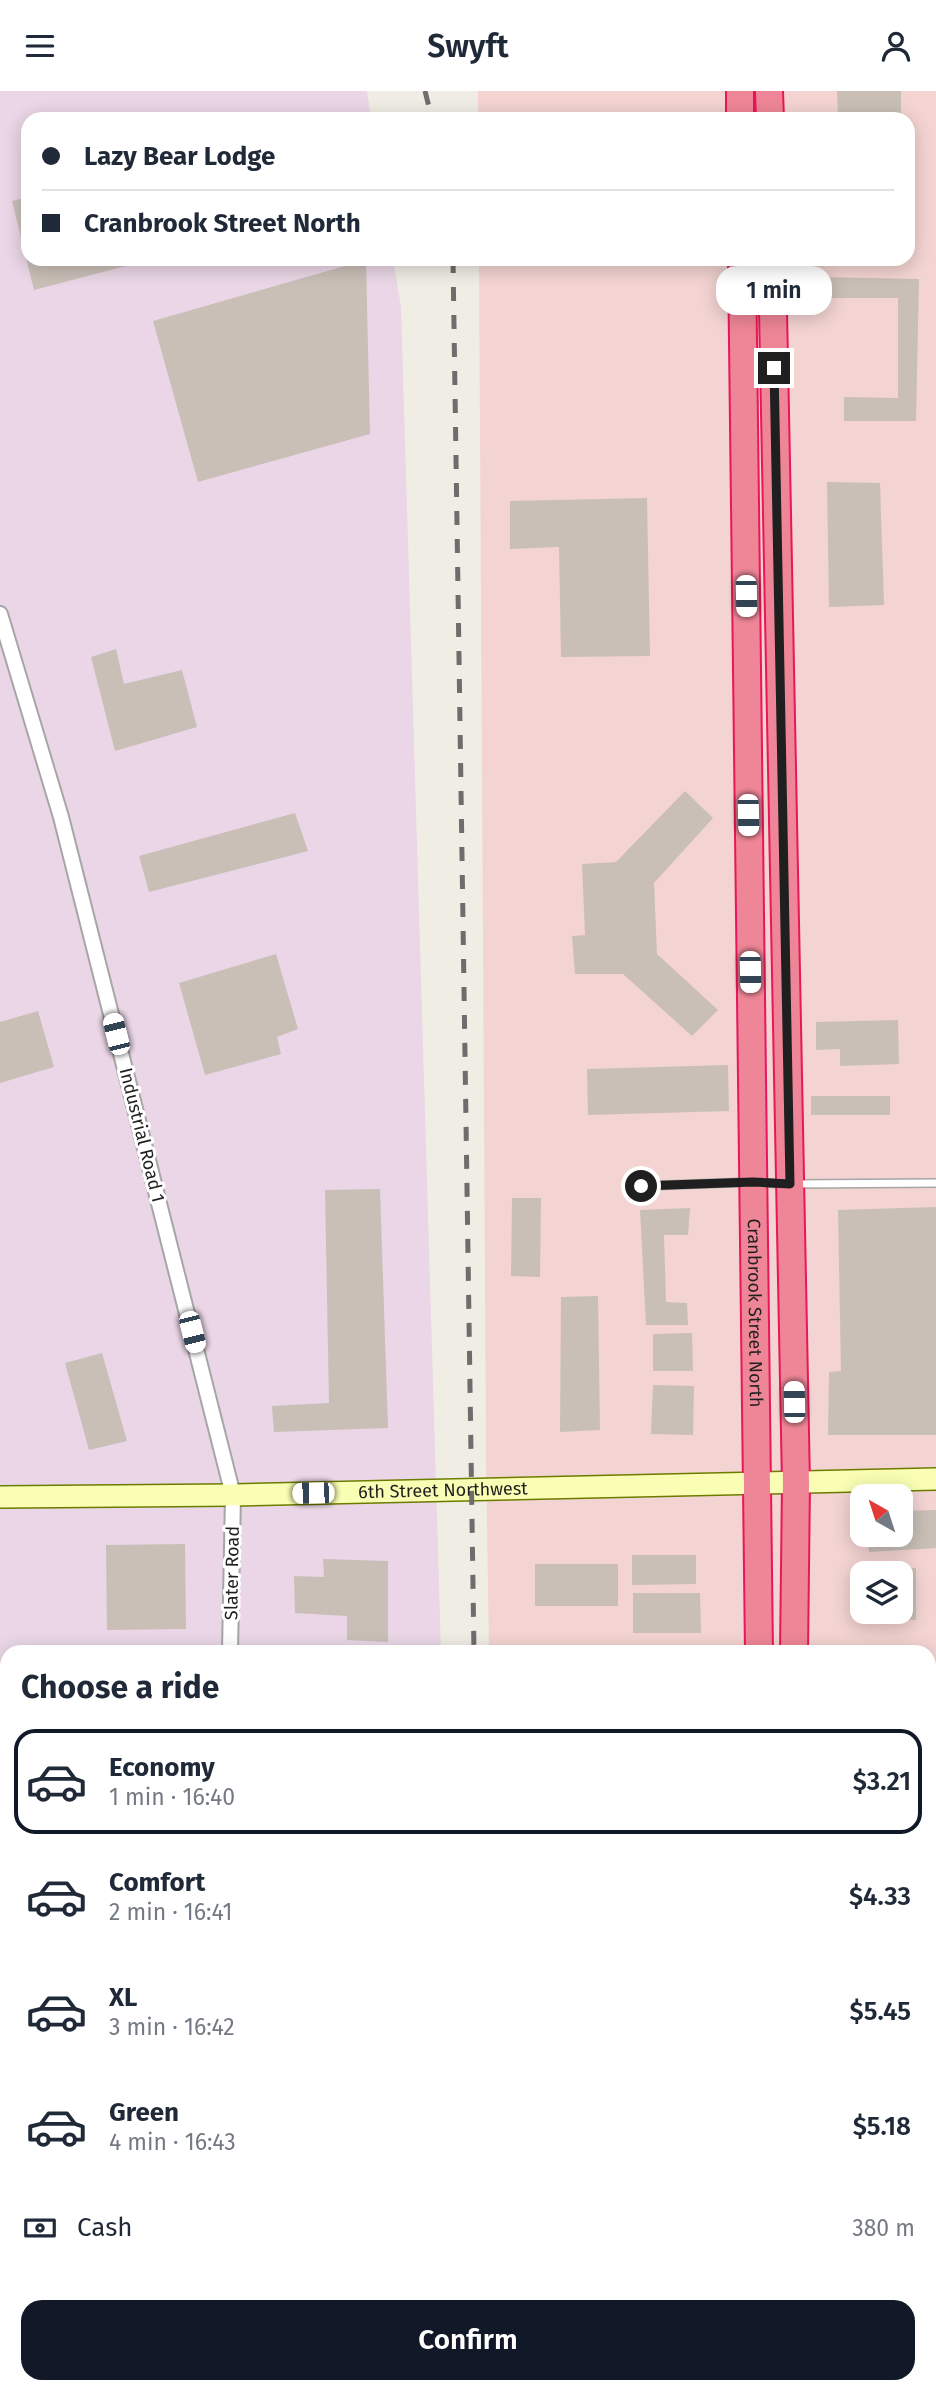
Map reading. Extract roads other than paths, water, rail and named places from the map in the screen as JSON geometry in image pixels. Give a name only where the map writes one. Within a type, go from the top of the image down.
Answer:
[{"type":"highway","points":[[740,91],[740,112]]},
{"type":"highway","points":[[769,91],[769,112]]},
{"type":"highway","name":"Cranbrook Street North","points":[[742,266],[759,1645]]},
{"type":"highway","points":[[772,266],[796,1484],[794,1645]]},
{"type":"street","name":"Industrial Road 1","points":[[0,614],[61,817],[233,1495]]},
{"type":"street","name":"6th Street Northwest","points":[[0,1497],[233,1495],[936,1479]]},
{"type":"street","name":"Slater Road","points":[[230,1645],[233,1495]]},
{"type":"lane","points":[[641,1186],[753,1182],[936,1183]]},
{"type":"railway","points":[[425,91],[430,112]]},
{"type":"railway","points":[[453,266],[474,1645]]}]
